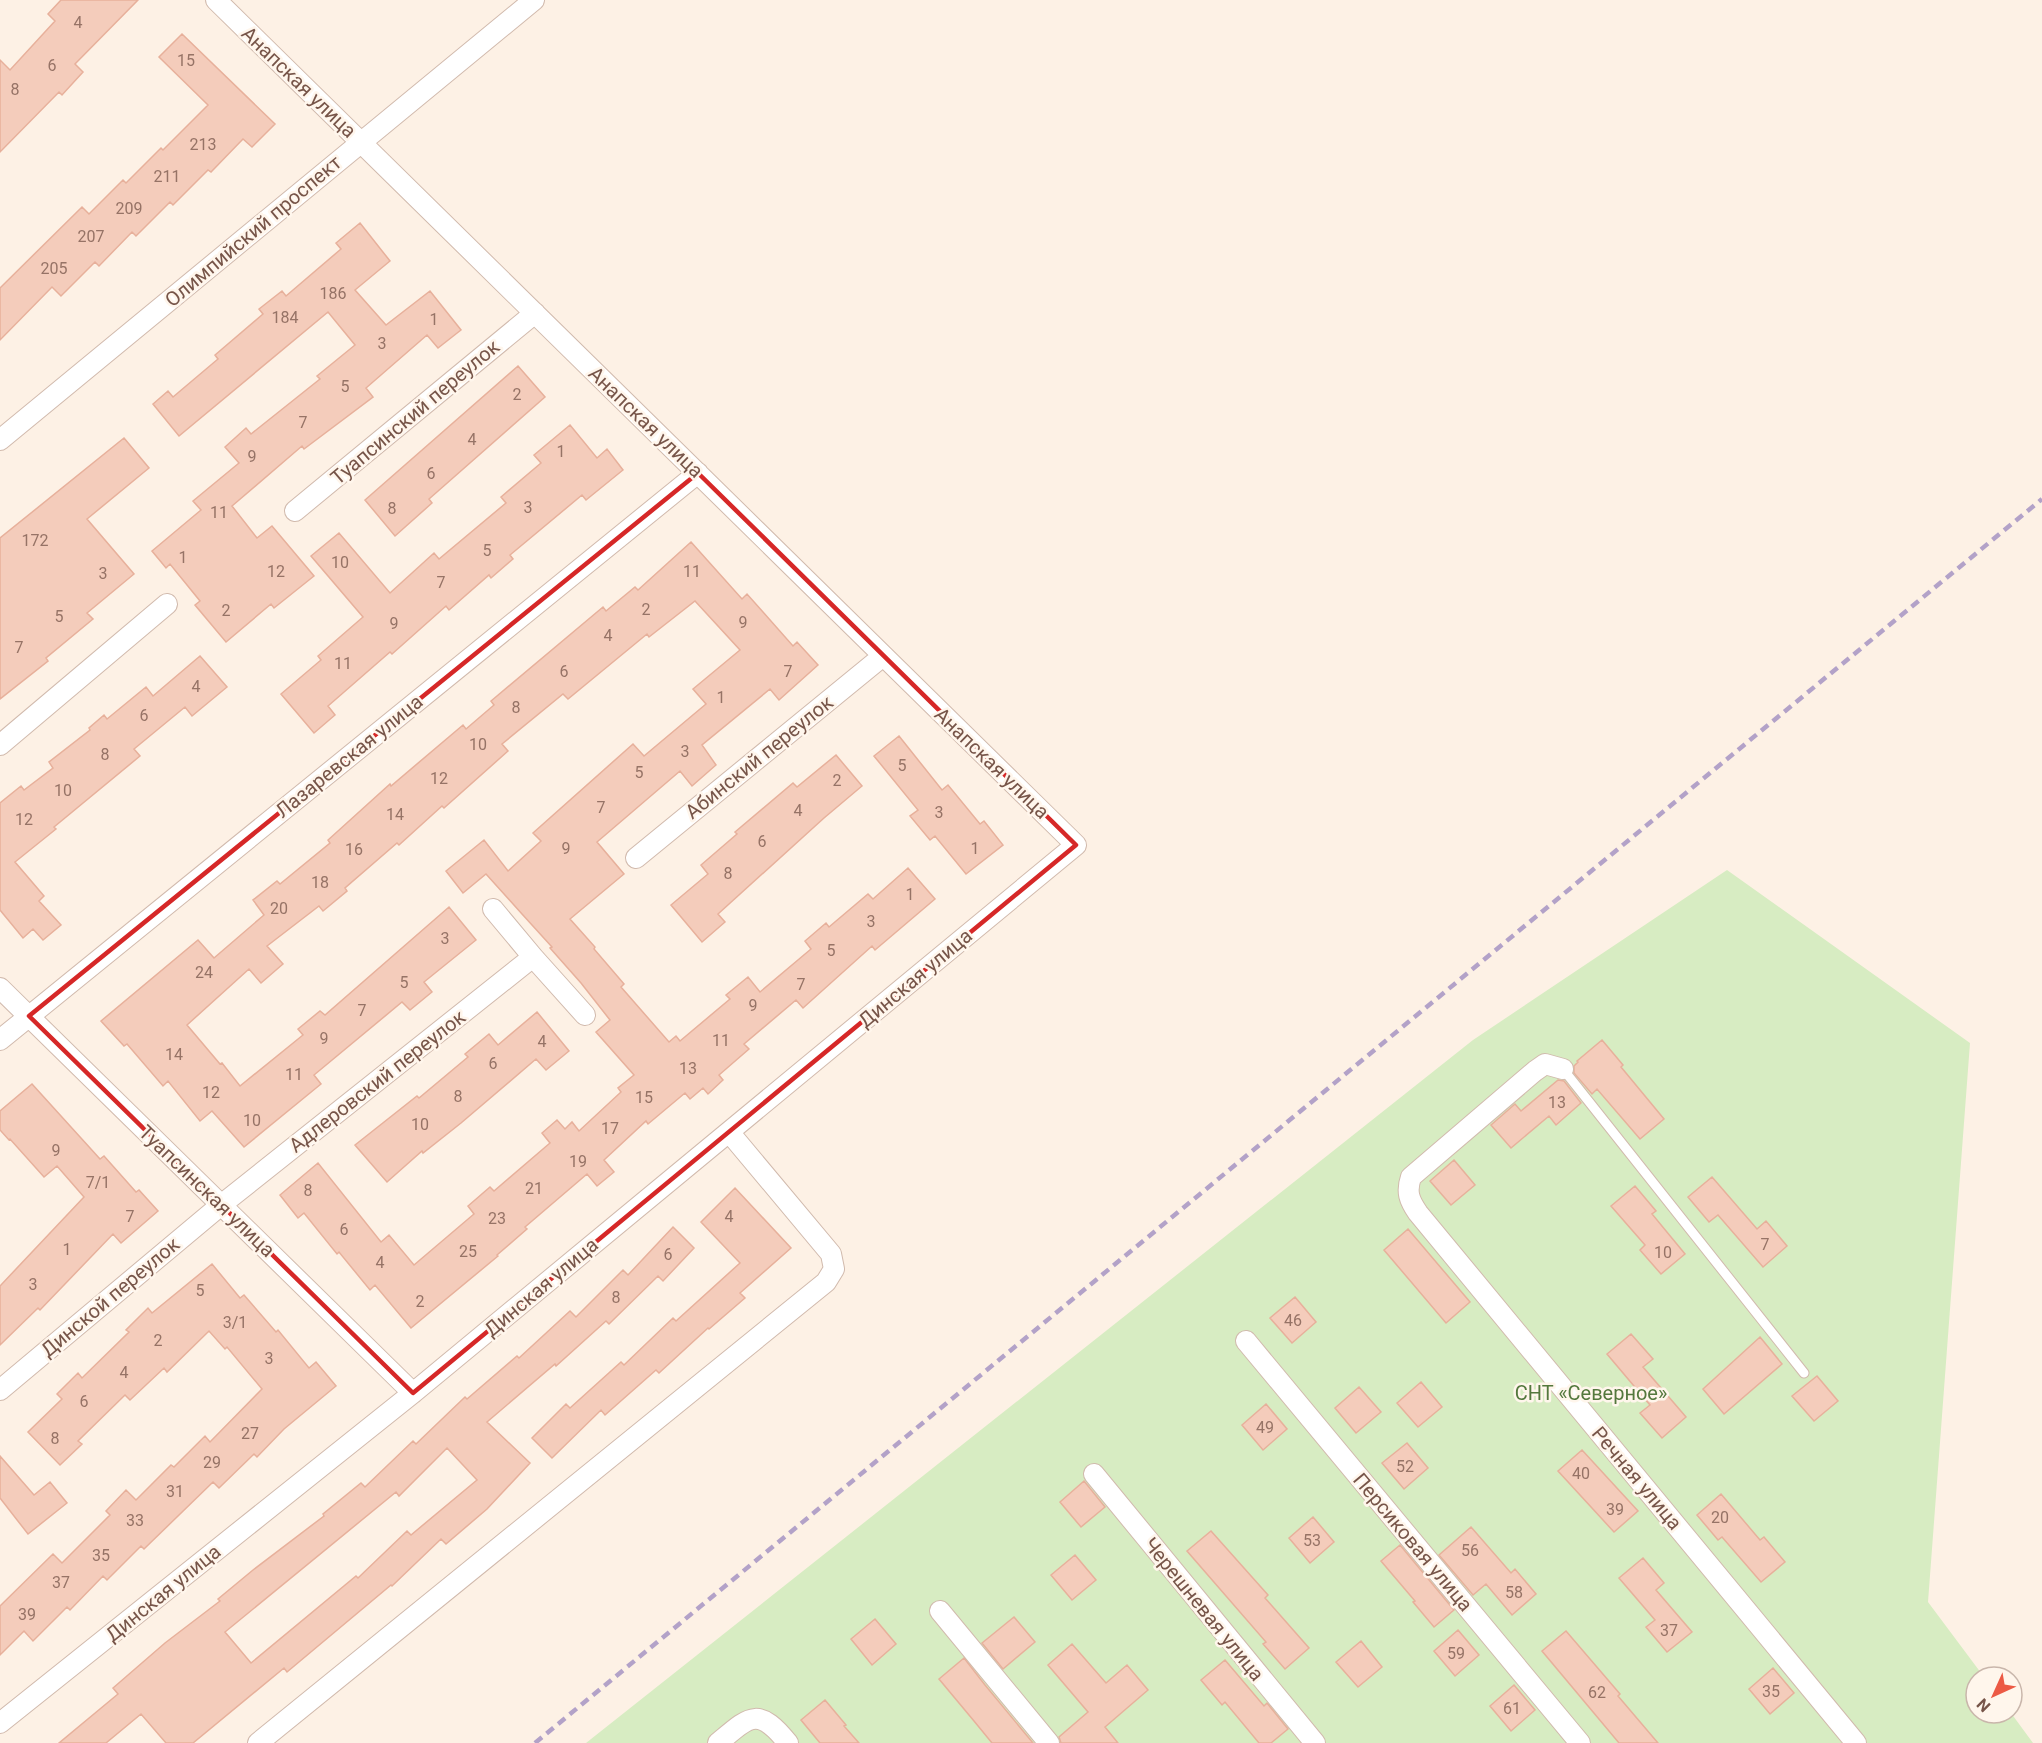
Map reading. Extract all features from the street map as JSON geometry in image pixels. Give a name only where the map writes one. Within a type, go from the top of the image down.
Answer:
[{"type":"street","name":"Анапская улица","points":[[216,0],[1076,845]]},
{"type":"street","name":"Олимпийский проспект","points":[[0,440],[534,0]]},
{"type":"street","name":"Туапсинский переулок","points":[[295,511],[535,313]]},
{"type":"street","name":"Лазаревская улица","points":[[0,1040],[698,473]]},
{"type":"street","points":[[0,745],[166,604]]},
{"type":"street","name":"Абинский переулок","points":[[636,858],[883,656]]},
{"type":"street","name":"Динская улица","points":[[0,1722],[413,1393],[1076,845]]},
{"type":"street","points":[[493,909],[585,1015]]},
{"type":"street","name":"Адлеровский переулок","points":[[221,1205],[533,957]]},
{"type":"street","name":"Туапсинская улица","points":[[0,988],[413,1393]]},
{"type":"street","name":"Речная улица","points":[[1563,1069],[1545,1064],[1535,1071],[1411,1177],[1407,1190],[1410,1201],[1856,1743]]},
{"type":"street","points":[[258,1743],[826,1282],[834,1269],[831,1254],[729,1132]]},
{"type":"street","name":"Динской переулок","points":[[0,1390],[221,1205]]},
{"type":"street","name":"Персиковая улица","points":[[1246,1341],[1580,1743]]},
{"type":"street","name":"Черешневая улица","points":[[1094,1474],[1315,1743]]},
{"type":"street","points":[[940,1611],[1049,1743]]},
{"type":"street","points":[[718,1743],[747,1719],[762,1718],[784,1738]]},
{"type":"lane","points":[[1563,1069],[1804,1373]]},
{"type":"highlighted area","points":[[698,473],[1076,845],[413,1393],[29,1016]]},
{"type":"green space","name":"СНТ «Северное»","points":[[1727,870],[1970,1043],[1928,1602],[1975,1665],[1964,1665],[1964,1725],[2020,1725],[2033,1743],[586,1743],[1473,1040]]},
{"type":"building","points":[[61,0],[138,0],[75,64],[83,72],[62,95],[59,92],[0,152],[0,60],[10,70],[55,21],[48,14]]},
{"type":"building","points":[[182,34],[275,124],[252,147],[243,139],[211,172],[208,170],[173,205],[170,202],[136,236],[132,232],[99,266],[95,262],[61,296],[52,287],[0,340],[0,288],[82,207],[89,214],[123,180],[126,183],[161,148],[163,150],[208,105],[159,57]]},
{"type":"building","points":[[360,223],[390,261],[355,290],[386,325],[430,291],[461,330],[438,348],[427,335],[366,388],[373,397],[304,449],[302,446],[232,506],[257,538],[272,526],[314,576],[274,608],[271,604],[226,642],[195,605],[200,601],[170,564],[166,568],[152,551],[201,510],[193,501],[239,463],[225,447],[246,428],[251,434],[320,379],[317,376],[355,345],[328,312],[179,436],[153,404],[168,391],[173,397],[218,359],[215,355],[263,314],[259,309],[282,291],[286,296],[341,249],[336,243]]},
{"type":"building","points":[[518,366],[545,397],[429,499],[432,503],[395,536],[365,500]]},
{"type":"building","points":[[570,425],[597,458],[607,449],[623,470],[586,500],[582,495],[510,555],[513,559],[491,578],[489,575],[449,610],[446,606],[392,654],[390,652],[328,706],[335,715],[314,733],[281,694],[321,660],[318,656],[363,617],[311,556],[339,533],[390,593],[434,553],[439,559],[506,503],[501,497],[541,463],[534,455]]},
{"type":"building","points":[[124,438],[149,468],[87,519],[134,574],[87,613],[93,619],[46,658],[48,661],[0,699],[0,538]]},
{"type":"building","points":[[691,542],[742,599],[747,594],[793,646],[797,642],[818,665],[779,700],[770,689],[702,745],[716,765],[692,786],[680,771],[597,842],[624,874],[570,919],[624,984],[621,987],[669,1042],[676,1036],[680,1041],[730,999],[726,995],[748,977],[760,992],[811,949],[805,941],[826,923],[829,927],[868,894],[873,899],[908,868],[935,899],[875,950],[872,946],[803,1008],[796,1000],[744,1044],[749,1049],[719,1075],[723,1080],[708,1094],[703,1088],[690,1099],[685,1093],[648,1124],[646,1121],[604,1160],[614,1172],[597,1186],[587,1174],[525,1227],[527,1229],[498,1256],[411,1328],[375,1285],[370,1290],[304,1213],[298,1218],[280,1195],[318,1163],[381,1242],[389,1235],[414,1265],[474,1214],[468,1206],[490,1187],[494,1191],[550,1143],[542,1133],[557,1120],[565,1129],[572,1122],[579,1131],[621,1092],[618,1088],[634,1075],[596,1032],[610,1020],[550,948],[552,947],[486,874],[463,893],[446,871],[484,840],[508,871],[541,841],[533,833],[633,744],[644,756],[706,704],[693,689],[740,650],[695,601],[649,637],[647,634],[568,699],[563,694],[502,744],[508,751],[444,808],[442,806],[399,845],[397,843],[345,888],[347,891],[323,911],[319,906],[267,946],[283,964],[261,983],[249,969],[187,1025],[240,1086],[303,1035],[298,1029],[320,1011],[325,1015],[449,907],[476,940],[424,982],[432,992],[410,1010],[402,1002],[314,1075],[321,1084],[244,1147],[212,1111],[200,1121],[168,1081],[163,1086],[127,1044],[124,1046],[101,1021],[198,940],[214,958],[264,915],[253,900],[277,881],[280,884],[330,843],[328,840],[390,784],[391,786],[463,725],[466,729],[494,705],[491,701],[603,607],[606,611],[635,587],[638,590]]},
{"type":"building","points":[[200,656],[227,687],[192,716],[185,707],[134,749],[140,756],[15,862],[44,896],[39,901],[61,925],[43,940],[33,929],[23,938],[0,910],[0,803],[21,786],[24,790],[53,768],[49,762],[90,730],[89,728],[104,715],[107,719],[146,687],[153,696]]},
{"type":"building","points":[[899,736],[942,790],[948,785],[980,824],[984,821],[1003,845],[966,874],[935,836],[930,840],[910,816],[918,810],[874,756]]},
{"type":"building","points":[[836,755],[862,786],[718,914],[725,922],[702,942],[671,905],[708,874],[701,865],[737,834],[735,832],[793,783],[797,787]]},
{"type":"building","points":[[537,1012],[569,1051],[546,1070],[536,1059],[387,1182],[355,1145],[417,1096],[419,1098],[468,1057],[465,1054],[489,1034],[498,1045]]},
{"type":"building","points":[[1602,1040],[1664,1119],[1640,1139],[1597,1089],[1592,1094],[1574,1073],[1577,1061]]},
{"type":"building","points":[[1558,1080],[1564,1081],[1581,1103],[1556,1125],[1549,1116],[1511,1148],[1491,1125],[1515,1104],[1521,1111]]},
{"type":"building","points":[[32,1084],[100,1159],[104,1156],[136,1192],[139,1190],[158,1211],[121,1243],[113,1234],[40,1310],[38,1308],[0,1345],[0,1286],[84,1197],[57,1166],[44,1177],[0,1130],[0,1111]]},
{"type":"building","points":[[1454,1160],[1475,1185],[1451,1205],[1430,1181]]},
{"type":"building","points":[[1712,1177],[1757,1229],[1766,1221],[1787,1246],[1763,1267],[1718,1215],[1709,1222],[1688,1197]]},
{"type":"building","points":[[1635,1186],[1656,1211],[1652,1214],[1685,1254],[1661,1274],[1640,1250],[1645,1245],[1611,1206]]},
{"type":"building","points":[[735,1188],[791,1248],[740,1293],[745,1298],[659,1373],[656,1370],[605,1415],[601,1410],[552,1458],[532,1438],[566,1404],[570,1408],[621,1362],[624,1365],[673,1318],[676,1321],[740,1263],[701,1222]]},
{"type":"building","points":[[673,1227],[694,1248],[663,1281],[658,1276],[609,1324],[606,1321],[556,1366],[555,1364],[487,1422],[530,1463],[487,1509],[446,1544],[441,1539],[392,1586],[287,1672],[284,1668],[193,1743],[166,1743],[141,1714],[106,1743],[59,1743],[118,1694],[113,1688],[165,1643],[220,1601],[218,1599],[253,1570],[324,1516],[323,1514],[361,1483],[365,1487],[413,1441],[416,1444],[465,1397],[467,1399],[517,1356],[519,1358],[570,1311],[576,1317],[623,1270],[628,1275]],"holes":[[[447,1448],[477,1480],[411,1535],[407,1531],[358,1578],[356,1576],[251,1663],[225,1632],[396,1492],[399,1496]]]},
{"type":"building","points":[[1408,1229],[1470,1302],[1446,1323],[1384,1250]]},
{"type":"building","points":[[212,1264],[240,1298],[244,1295],[276,1332],[278,1330],[309,1368],[316,1362],[336,1386],[284,1429],[257,1457],[254,1454],[219,1488],[213,1482],[144,1549],[141,1546],[107,1580],[103,1576],[70,1610],[67,1607],[33,1641],[24,1631],[0,1655],[0,1606],[53,1554],[62,1563],[110,1515],[106,1511],[126,1490],[136,1500],[171,1465],[174,1467],[205,1436],[210,1442],[262,1389],[227,1347],[225,1349],[209,1331],[167,1372],[164,1368],[130,1400],[125,1395],[78,1441],[82,1444],[60,1465],[28,1432],[62,1399],[57,1394],[78,1373],[82,1378],[129,1332],[126,1330],[148,1308],[152,1313]]},
{"type":"building","points":[[1295,1297],[1316,1322],[1292,1343],[1270,1318]]},
{"type":"building","points":[[1631,1334],[1653,1359],[1643,1367],[1686,1417],[1662,1438],[1640,1413],[1650,1405],[1607,1354]]},
{"type":"building","points":[[1760,1337],[1782,1364],[1724,1414],[1703,1389]]},
{"type":"building","points":[[1817,1376],[1838,1401],[1814,1421],[1792,1396]]},
{"type":"building","points":[[1421,1382],[1442,1407],[1418,1427],[1397,1403]]},
{"type":"building","points":[[1359,1387],[1381,1412],[1356,1433],[1335,1408]]},
{"type":"building","points":[[1266,1404],[1287,1429],[1263,1450],[1242,1425]]},
{"type":"building","points":[[1407,1443],[1428,1468],[1404,1489],[1382,1463]]},
{"type":"building","points":[[1582,1450],[1638,1511],[1614,1532],[1558,1471]]},
{"type":"building","points":[[0,1456],[34,1495],[50,1482],[67,1503],[28,1534],[0,1498]]},
{"type":"building","points":[[1084,1481],[1105,1507],[1081,1527],[1060,1502]]},
{"type":"building","points":[[1721,1494],[1760,1540],[1764,1537],[1785,1562],[1761,1582],[1722,1537],[1718,1540],[1697,1515]]},
{"type":"building","points":[[1313,1517],[1334,1542],[1310,1563],[1289,1538]]},
{"type":"building","points":[[1471,1527],[1511,1573],[1515,1569],[1536,1594],[1512,1615],[1486,1584],[1473,1595],[1439,1555]]},
{"type":"building","points":[[1211,1531],[1268,1595],[1265,1598],[1309,1648],[1285,1669],[1263,1644],[1266,1642],[1187,1551]]},
{"type":"building","points":[[1400,1545],[1454,1610],[1434,1627],[1381,1561]]},
{"type":"building","points":[[1075,1555],[1096,1580],[1072,1600],[1051,1575]]},
{"type":"building","points":[[1643,1558],[1664,1583],[1656,1590],[1692,1632],[1667,1652],[1646,1627],[1655,1620],[1619,1578]]},
{"type":"building","points":[[1014,1617],[1035,1642],[1003,1669],[982,1643]]},
{"type":"building","points":[[875,1619],[896,1644],[872,1665],[851,1639]]},
{"type":"building","points":[[1458,1630],[1479,1655],[1455,1676],[1434,1651]]},
{"type":"building","points":[[1566,1631],[1658,1743],[1619,1743],[1542,1651]]},
{"type":"building","points":[[1361,1641],[1382,1667],[1358,1687],[1336,1662]]},
{"type":"building","points":[[1072,1644],[1106,1683],[1127,1665],[1148,1690],[1105,1727],[1118,1743],[1061,1743],[1059,1737],[1088,1712],[1048,1665]]},
{"type":"building","points":[[964,1658],[1033,1743],[992,1743],[939,1679]]},
{"type":"building","points":[[1225,1660],[1264,1706],[1267,1703],[1288,1729],[1271,1743],[1259,1743],[1225,1702],[1222,1705],[1201,1680]]},
{"type":"building","points":[[1773,1668],[1794,1693],[1770,1714],[1749,1689]]},
{"type":"building","points":[[1514,1685],[1535,1710],[1511,1731],[1490,1706]]},
{"type":"building","points":[[825,1700],[859,1743],[820,1743],[801,1720]]},
{"type":"railway","points":[[535,1743],[2042,499]]}]
